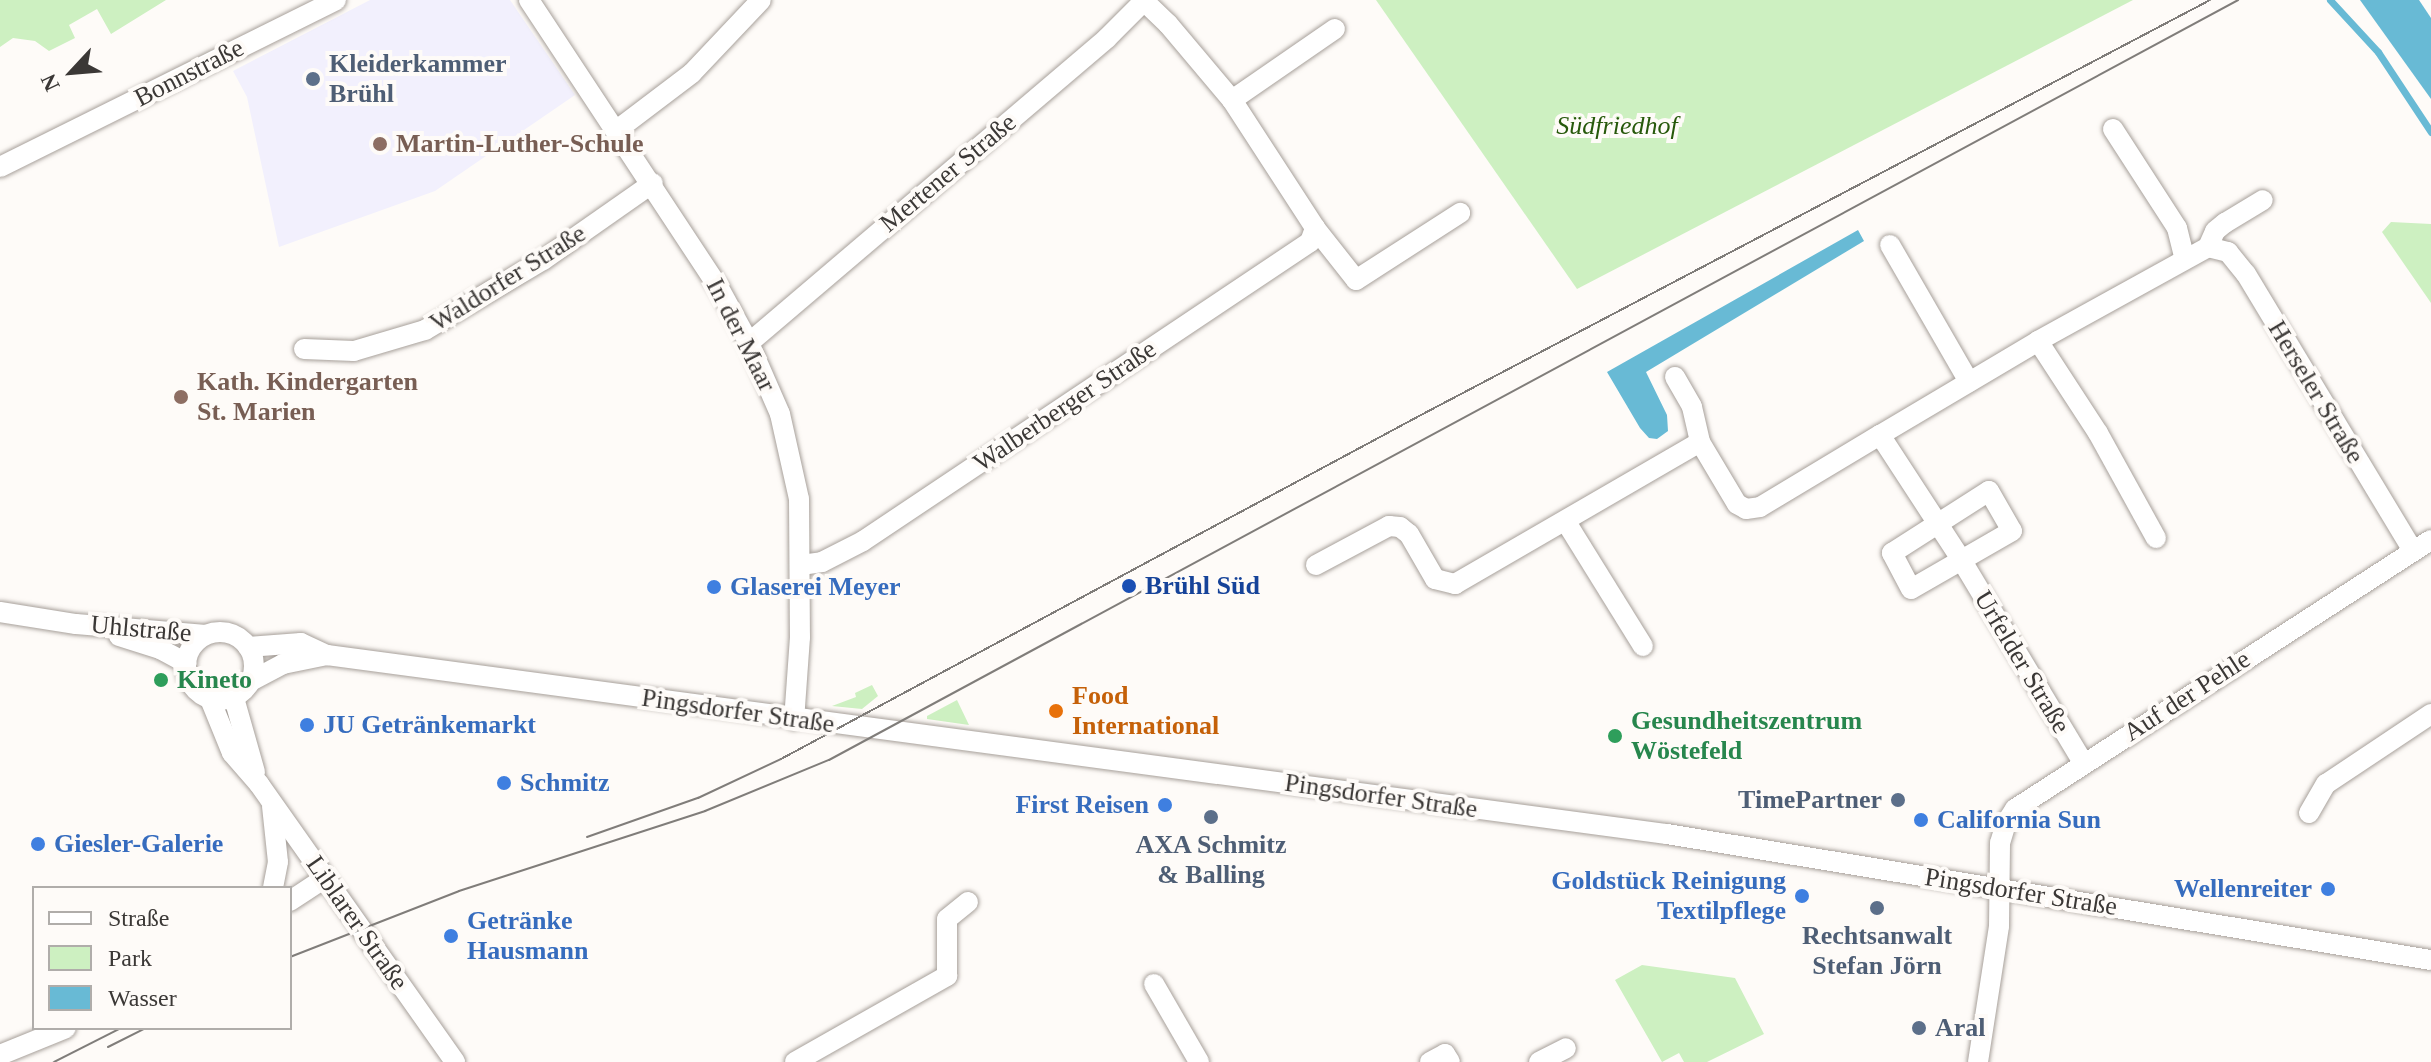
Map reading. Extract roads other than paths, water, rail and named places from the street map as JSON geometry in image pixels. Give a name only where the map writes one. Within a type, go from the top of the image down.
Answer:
[{"type":"street","name":"Bonnstraße","points":[[0,167],[336,0]]},
{"type":"street","name":"In der Maar","points":[[529,0],[653,183],[749,343],[780,414],[799,499],[801,565],[794,720]]},
{"type":"street","points":[[617,130],[692,73],[761,0]]},
{"type":"street","points":[[1143,0],[1232,100],[1315,228],[1356,280],[1460,213]]},
{"type":"street","name":"Mertener Straße","points":[[749,343],[1107,38],[1143,0]]},
{"type":"street","points":[[1232,100],[1335,29]]},
{"type":"street","points":[[2113,129],[2177,228],[2184,257]]},
{"type":"street","name":"Waldorfer Straße","points":[[304,349],[354,351],[425,330],[543,260],[653,183]]},
{"type":"street","points":[[1675,377],[1692,407],[1700,442],[1737,504],[1746,509],[1760,507],[2038,341],[2184,257],[2208,247],[2215,231],[2263,200]]},
{"type":"street","name":"Walberberger Straße","points":[[801,565],[822,562],[863,541],[1310,242],[1315,228]]},
{"type":"street","points":[[1890,245],[1969,382]]},
{"type":"street","name":"Herseler Straße","points":[[2208,247],[2228,252],[2246,274],[2422,546]]},
{"type":"street","points":[[2038,341],[2098,433],[2156,538]]},
{"type":"street","name":"Urfelder Straße","points":[[1880,435],[1962,561],[2083,762]]},
{"type":"street","points":[[1316,565],[1389,526],[1400,527],[1409,534],[1435,579],[1455,584],[1700,442]]},
{"type":"street","name":"Urfelder Straße","points":[[1989,491],[2012,531],[1911,589],[1892,553],[1939,525],[1989,491]]},
{"type":"street","points":[[1566,522],[1643,646]]},
{"type":"street","name":"Auf der Pehle","points":[[1978,1062],[1999,926],[2000,843],[2006,823],[2015,809],[2083,762],[2422,546]]},
{"type":"street","name":"Uhlstraße","points":[[0,612],[76,624],[206,635]]},
{"type":"street","name":"Uhlstraße","points":[[76,624],[160,649],[186,663]]},
{"type":"street","points":[[229,633],[248,647],[254,670],[251,681],[234,698],[210,699],[191,685],[186,663],[189,651],[206,635],[229,633]]},
{"type":"street","name":"Pingsdorfer Straße","points":[[248,647],[301,643],[327,655],[794,720],[1102,757],[1667,834],[2431,960]]},
{"type":"street","name":"Pingsdorfer Straße","points":[[251,681],[283,664],[327,655]]},
{"type":"street","name":"Liblarer Straße","points":[[234,698],[259,784]]},
{"type":"street","name":"Liblarer Straße","points":[[210,699],[232,753],[259,784],[455,1062]]},
{"type":"street","points":[[2309,813],[2326,784],[2431,714]]},
{"type":"street","points":[[271,802],[278,862],[273,886]]},
{"type":"street","points":[[292,900],[325,878]]},
{"type":"street","points":[[795,1062],[947,976],[947,919],[968,902]]},
{"type":"street","points":[[1154,984],[1199,1062]]},
{"type":"street","points":[[0,1055],[61,1030]]},
{"type":"street","points":[[1539,1062],[1566,1048]]},
{"type":"street","points":[[1430,1062],[1445,1054],[1450,1062]]},
{"type":"water","points":[[2360,0],[2419,0],[2431,18],[2431,99]]},
{"type":"water","points":[[1858,230],[1864,241],[1646,372],[1667,415],[1668,431],[1657,439],[1649,438],[1607,372]]},
{"type":"waterway","points":[[2330,0],[2378,52],[2431,132]]},
{"type":"tram line","points":[[587,837],[698,798],[781,759],[1421,415],[2210,0]]},
{"type":"tram line","points":[[292,956],[459,891],[705,811],[829,760],[2238,0]]},
{"type":"tram line","points":[[54,1062],[117,1030]]},
{"type":"tram line","points":[[108,1047],[142,1030]]},
{"type":"place","name":"Kleiderkammer Brühl","points":[[313,79]]},
{"type":"place","name":"Martin-Luther-Schule","points":[[380,144]]},
{"type":"place","name":"Kath. Kindergarten St. Marien","points":[[181,397]]},
{"type":"place","name":"Brühl Süd","points":[[1129,586]]},
{"type":"place","name":"Glaserei Meyer","points":[[714,587]]},
{"type":"place","name":"Kineto","points":[[161,680]]},
{"type":"place","name":"Food International","points":[[1056,711]]},
{"type":"place","name":"JU Getränkemarkt","points":[[307,725]]},
{"type":"place","name":"Gesundheitszentrum Wöstefeld","points":[[1615,736]]},
{"type":"place","name":"Schmitz","points":[[504,783]]},
{"type":"place","name":"TimePartner","points":[[1898,800]]},
{"type":"place","name":"First Reisen","points":[[1165,805]]},
{"type":"place","name":"AXA Schmitz & Balling","points":[[1211,817]]},
{"type":"place","name":"California Sun","points":[[1921,820]]},
{"type":"place","name":"Giesler-Galerie","points":[[38,844]]},
{"type":"place","name":"Wellenreiter","points":[[2328,889]]},
{"type":"place","name":"Goldstück Reinigung Textilpflege","points":[[1802,896]]},
{"type":"place","name":"Rechtsanwalt Stefan Jörn","points":[[1877,908]]},
{"type":"place","name":"Getränke Hausmann","points":[[451,936]]},
{"type":"place","name":"Aral","points":[[1919,1028]]},
{"type":"park label","name":"Südfriedhof","points":[[1617,126]]}]
